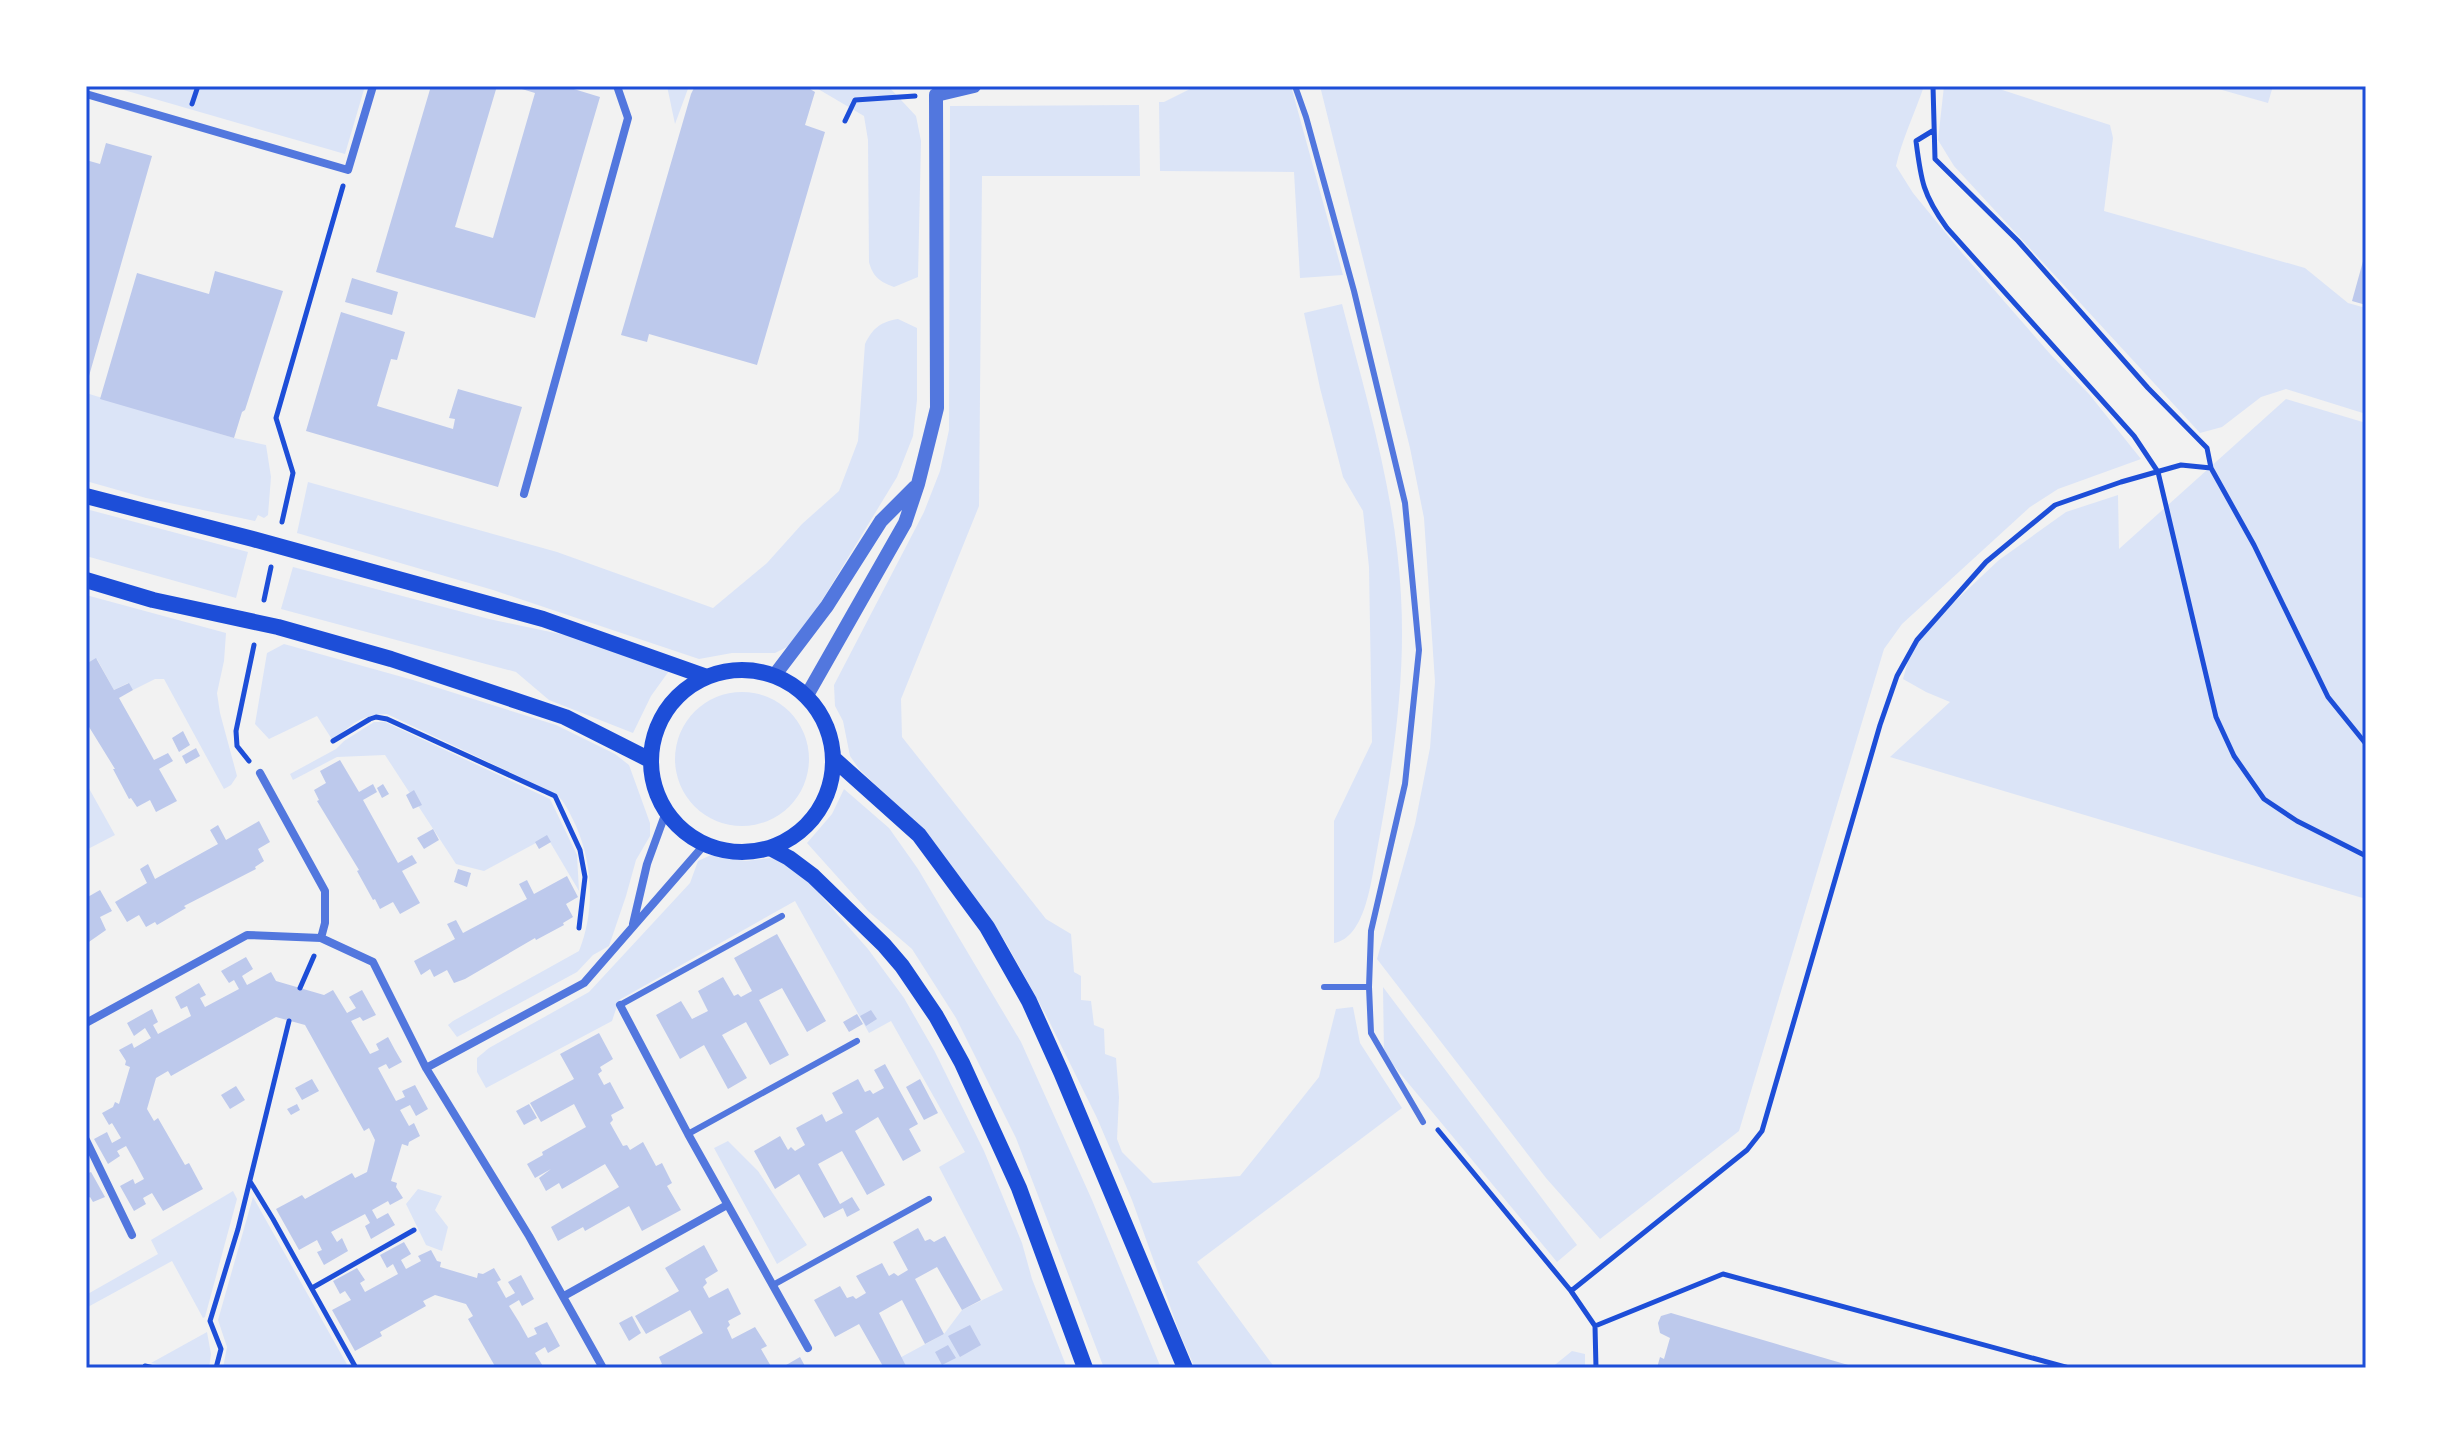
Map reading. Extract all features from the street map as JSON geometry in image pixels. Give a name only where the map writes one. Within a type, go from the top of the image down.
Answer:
[{"type":"main road","points":[[86,496],[543,619],[707,677]]},
{"type":"main road","points":[[86,580],[153,600],[278,627],[391,659],[565,717],[650,760]]},
{"type":"main road","points":[[734,670],[774,676],[806,697],[825,725],[833,758],[832,778],[826,797],[817,814],[803,829],[770,848],[737,852],[705,844],[676,825],[654,787],[650,760],[658,725],[666,710],[684,691],[707,677],[734,670]]},
{"type":"main road","points":[[833,758],[919,835],[987,927],[1029,1001],[1061,1072],[1185,1368]]},
{"type":"main road","points":[[770,848],[813,876],[884,945],[936,1016],[962,1063],[1019,1188],[1085,1368]]},
{"type":"street","points":[[86,94],[348,170],[373,86]]},
{"type":"street","points":[[524,494],[628,118],[617,86]]},
{"type":"street","points":[[806,697],[905,523],[918,484],[937,408],[931,90],[974,86]]},
{"type":"street","points":[[774,676],[827,606],[881,521],[918,484]]},
{"type":"street","points":[[260,773],[325,891],[325,923],[321,938]]},
{"type":"street","points":[[633,925],[647,864],[666,812]]},
{"type":"street","points":[[426,1068],[584,983],[705,844]]},
{"type":"street","points":[[86,1023],[247,935],[321,938],[373,962],[426,1068],[564,1296],[603,1368]]},
{"type":"street","points":[[620,1005],[808,1348]]},
{"type":"street","points":[[86,1140],[132,1235]]},
{"type":"street","points":[[564,1296],[727,1205]]},
{"type":"lane","points":[[1295,86],[1354,291],[1405,503],[1419,650],[1405,784],[1371,931],[1369,987],[1371,1033],[1423,1122]]},
{"type":"lane","points":[[620,1005],[782,916]]},
{"type":"lane","points":[[1324,987],[1369,987]]},
{"type":"lane","points":[[688,1134],[857,1041]]},
{"type":"lane","points":[[773,1285],[929,1199]]},
{"type":"path","points":[[1933,86],[1935,159],[2018,241],[2148,388],[2207,448],[2211,468],[2254,545],[2328,697],[2366,744]]},
{"type":"path","points":[[845,121],[855,100],[931,90]]},
{"type":"path","points":[[1934,130],[1916,141],[1921,183],[1930,205],[1947,228],[2134,436],[2158,472],[2216,717],[2234,756],[2264,799],[2297,821],[2366,856]]},
{"type":"path","points":[[293,473],[276,418],[348,170]]},
{"type":"path","points":[[1571,1291],[1747,1150],[1762,1131],[1880,725],[1897,676],[1917,640],[1986,562],[2055,505],[2181,465],[2211,468]]},
{"type":"path","points":[[240,710],[237,746],[260,773]]},
{"type":"path","points":[[333,741],[370,719],[387,719],[555,796],[580,850],[585,877],[579,928]]},
{"type":"path","points":[[300,988],[321,938]]},
{"type":"path","points":[[216,1368],[221,1349],[210,1321],[250,1182],[289,1021]]},
{"type":"path","points":[[1423,1122],[1436,1128],[1571,1291],[1595,1326],[1596,1368]]},
{"type":"path","points":[[250,1182],[356,1368]]},
{"type":"path","points":[[312,1288],[414,1230]]},
{"type":"path","points":[[1595,1326],[1723,1274],[2069,1368]]},
{"type":"path","points":[[145,1366],[154,1368]]},
{"type":"shaded area","points":[[110,86],[365,86],[345,154]]},
{"type":"shaded area","points":[[667,86],[689,86],[675,124]]},
{"type":"shaded area","points":[[813,86],[888,86],[916,116],[921,141],[918,277],[894,287],[881,281],[873,272],[869,262],[868,140],[864,116]]},
{"type":"shaded area","points":[[1196,86],[1291,86],[1343,275],[1300,278],[1294,172],[1160,171],[1159,102]]},
{"type":"shaded area","points":[[1320,86],[1924,86],[1896,166],[1913,193],[1963,254],[2089,394],[2141,459],[2058,489],[2030,507],[1902,624],[1884,649],[1739,1131],[1600,1239],[1546,1178],[1377,959],[1415,824],[1430,748],[1435,682],[1424,518],[1410,448]]},
{"type":"shaded area","points":[[1944,86],[1990,86],[2110,125],[2113,138],[2104,211],[2305,268],[2348,303],[2366,308],[2366,414],[2286,389],[2261,397],[2222,427],[2200,433],[1954,166],[1938,140]]},
{"type":"shaded area","points":[[2208,86],[2273,86],[2268,103]]},
{"type":"shaded area","points":[[1139,105],[1140,176],[982,176],[979,506],[901,699],[902,737],[1046,919],[1071,934],[1074,972],[1081,976],[1081,1000],[1091,1001],[1094,1025],[1104,1029],[1105,1054],[1116,1058],[1119,1097],[1117,1139],[1122,1152],[1153,1183],[1240,1176],[1319,1077],[1336,1009],[1353,1007],[1360,1043],[1402,1108],[1197,1262],[1275,1368],[1195,1368],[1132,1200],[1097,1118],[1046,1015],[1005,941],[961,879],[916,824],[859,769],[850,756],[843,721],[835,706],[834,685],[924,512],[940,471],[949,430],[950,106]]},
{"type":"shaded area","points":[[1342,304],[1387,485],[1398,559],[1402,629],[1396,726],[1372,880],[1360,920],[1344,939],[1334,943],[1334,821],[1372,742],[1369,567],[1363,511],[1343,477],[1304,313]]},
{"type":"shaded area","points":[[898,319],[917,328],[917,400],[913,436],[897,477],[807,625],[793,644],[775,653],[732,653],[699,659],[493,590],[297,533],[308,482],[557,552],[713,608],[767,563],[802,524],[839,491],[858,441],[865,344],[878,327]]},
{"type":"shaded area","points":[[86,393],[266,445],[271,477],[268,515],[264,518],[258,515],[255,521],[146,498],[86,481]]},
{"type":"shaded area","points":[[2286,399],[2366,423],[2366,899],[1890,757],[1950,702],[1903,679],[1912,647],[1933,622],[1999,560],[2066,512],[2118,495],[2119,549]]},
{"type":"shaded area","points":[[86,509],[248,552],[236,598],[86,556]]},
{"type":"shaded area","points":[[293,567],[489,619],[584,639],[669,671],[651,696],[633,733],[549,700],[516,672],[281,609]]},
{"type":"shaded area","points":[[86,595],[226,633],[217,693],[237,776],[231,785],[224,789],[164,679],[155,679],[133,690],[128,683],[114,690],[97,659],[86,664]]},
{"type":"shaded area","points":[[284,644],[556,725],[615,754],[629,765],[650,823],[650,836],[636,860],[609,946],[593,955],[577,972],[457,1037],[448,1025],[453,1021],[579,951],[588,920],[590,888],[586,856],[576,826],[556,794],[387,714],[370,716],[357,722],[333,741],[317,716],[269,739],[255,724],[267,653]]},
{"type":"shaded area","points":[[742,692],[768,697],[789,712],[804,733],[809,759],[804,785],[789,806],[768,821],[742,826],[716,821],[695,806],[680,785],[675,759],[680,733],[695,712],[716,697]]},
{"type":"shaded area","points":[[374,722],[385,722],[550,799],[577,855],[579,891],[547,837],[484,871],[456,864],[385,755],[337,757],[293,780],[290,774],[336,749]]},
{"type":"shaded area","points":[[86,783],[115,835],[86,850]]},
{"type":"shaded area","points":[[844,789],[889,828],[918,869],[1021,1042],[1092,1200],[1161,1368],[1104,1368],[1016,1138],[956,1018],[912,949],[868,911],[807,843],[832,814]]},
{"type":"shaded area","points":[[711,855],[746,861],[770,858],[787,863],[815,889],[868,949],[904,998],[935,1052],[984,1151],[1022,1243],[1032,1279],[1067,1368],[881,1368],[944,1334],[962,1310],[1003,1290],[939,1167],[965,1152],[891,1021],[869,1033],[795,901],[619,1000],[612,1021],[486,1088],[477,1072],[477,1058],[489,1048],[589,992],[690,883],[698,861]]},
{"type":"shaded area","points":[[1383,987],[1577,1245],[1557,1262],[1384,1054]]},
{"type":"shaded area","points":[[728,1141],[758,1171],[807,1245],[777,1264],[714,1148]]},
{"type":"shaded area","points":[[418,1189],[442,1196],[435,1210],[448,1227],[442,1251],[426,1245],[406,1204]]},
{"type":"shaded area","points":[[233,1191],[237,1199],[205,1317],[172,1261],[86,1308],[86,1295],[158,1254],[151,1240]]},
{"type":"shaded area","points":[[253,1197],[349,1368],[223,1368],[227,1347],[218,1320]]},
{"type":"shaded area","points":[[207,1332],[211,1354],[209,1368],[179,1368],[151,1363]]},
{"type":"shaded area","points":[[1572,1351],[1585,1354],[1585,1368],[1551,1368]]},
{"type":"building","points":[[431,86],[497,86],[455,227],[493,238],[535,93],[512,86],[564,86],[600,97],[535,318],[376,272]]},
{"type":"building","points":[[695,86],[805,86],[815,92],[805,125],[825,132],[757,365],[649,334],[647,342],[621,335]]},
{"type":"building","points":[[106,143],[152,156],[87,383],[86,160],[100,164]]},
{"type":"building","points":[[2366,255],[2366,305],[2352,301]]},
{"type":"building","points":[[215,271],[283,291],[234,438],[100,399],[137,273],[209,294]]},
{"type":"building","points":[[352,278],[398,292],[392,315],[345,302]]},
{"type":"building","points":[[341,312],[405,332],[397,360],[391,359],[377,406],[453,429],[455,419],[449,418],[458,389],[522,407],[498,487],[306,431]]},
{"type":"building","points":[[96,658],[114,690],[129,683],[133,690],[119,698],[154,760],[168,753],[173,761],[159,769],[177,801],[156,812],[150,800],[137,807],[129,799],[115,769],[86,722],[86,664]]},
{"type":"building","points":[[183,731],[190,745],[179,752],[172,738]]},
{"type":"building","points":[[196,748],[200,756],[186,764],[182,756]]},
{"type":"building","points":[[340,760],[359,792],[373,784],[377,792],[363,800],[398,863],[412,855],[417,863],[402,871],[420,903],[400,914],[393,902],[380,909],[373,900],[359,870],[317,801],[314,790],[326,783],[320,771]]},
{"type":"building","points":[[383,784],[389,794],[382,798],[377,788]]},
{"type":"building","points":[[414,790],[422,805],[413,809],[406,795]]},
{"type":"building","points":[[259,821],[270,842],[258,849],[264,861],[256,869],[184,906],[186,908],[157,925],[155,922],[146,927],[139,915],[127,922],[115,902],[147,883],[140,869],[148,864],[155,879],[218,844],[210,830],[218,825],[226,840]]},
{"type":"building","points":[[433,829],[439,840],[424,849],[417,838]]},
{"type":"building","points":[[547,835],[551,842],[539,849],[535,842]]},
{"type":"building","points":[[458,869],[471,873],[467,887],[454,882]]},
{"type":"building","points":[[567,876],[578,897],[566,904],[573,917],[564,925],[454,983],[447,970],[434,977],[430,969],[421,975],[414,961],[455,939],[447,924],[456,920],[463,933],[527,899],[519,884],[527,880],[534,894]]},
{"type":"building","points":[[100,890],[112,911],[100,917],[106,930],[86,944],[86,898]]},
{"type":"building","points":[[777,934],[826,1021],[807,1032],[782,988],[759,1000],[789,1055],[770,1065],[746,1022],[722,1035],[747,1078],[728,1089],[704,1045],[680,1059],[656,1015],[681,1001],[692,1019],[708,1011],[698,991],[723,977],[734,996],[738,994],[741,997],[752,991],[734,958]]},
{"type":"building","points":[[246,957],[253,969],[242,976],[247,985],[271,972],[276,981],[324,995],[333,990],[347,1013],[356,1008],[349,997],[362,990],[376,1015],[363,1021],[360,1017],[351,1021],[370,1054],[379,1050],[376,1044],[388,1037],[402,1062],[389,1069],[386,1064],[378,1068],[396,1101],[405,1097],[402,1091],[415,1085],[428,1109],[416,1116],[410,1105],[400,1110],[409,1126],[414,1123],[420,1136],[409,1142],[408,1146],[402,1144],[391,1181],[397,1183],[396,1187],[403,1198],[390,1205],[388,1201],[372,1210],[377,1219],[388,1213],[395,1225],[371,1239],[365,1226],[370,1223],[365,1214],[331,1232],[337,1242],[342,1238],[348,1251],[324,1265],[317,1252],[322,1250],[317,1240],[299,1250],[276,1209],[302,1195],[305,1199],[352,1173],[355,1178],[367,1172],[375,1140],[369,1128],[364,1131],[305,1025],[276,1017],[171,1076],[168,1071],[156,1078],[147,1109],[154,1121],[158,1118],[203,1189],[163,1211],[152,1193],[143,1198],[146,1204],[134,1211],[120,1186],[133,1179],[135,1184],[144,1179],[135,1162],[126,1146],[117,1151],[120,1156],[108,1164],[94,1139],[107,1132],[112,1143],[121,1138],[102,1113],[113,1107],[115,1102],[119,1104],[130,1067],[125,1065],[126,1061],[119,1050],[132,1043],[134,1048],[151,1038],[145,1028],[134,1036],[127,1023],[152,1009],[158,1022],[153,1025],[158,1034],[191,1016],[187,1006],[181,1009],[175,997],[199,983],[206,995],[200,998],[205,1007],[239,989],[234,980],[229,983],[221,971]]},
{"type":"building","points":[[871,1010],[877,1019],[866,1026],[860,1016]]},
{"type":"building","points":[[857,1014],[863,1024],[849,1032],[843,1022]]},
{"type":"building","points":[[599,1033],[613,1059],[600,1067],[602,1071],[598,1074],[604,1085],[610,1082],[624,1108],[611,1115],[613,1120],[610,1123],[623,1146],[627,1145],[630,1150],[643,1142],[656,1166],[662,1163],[672,1183],[667,1186],[681,1210],[642,1231],[629,1206],[585,1231],[583,1227],[558,1241],[551,1227],[619,1187],[605,1164],[562,1189],[559,1183],[546,1191],[539,1178],[551,1169],[535,1178],[527,1164],[586,1127],[574,1104],[541,1122],[530,1103],[574,1079],[560,1054]]},
{"type":"building","points":[[885,1064],[918,1124],[909,1129],[921,1151],[903,1161],[878,1117],[855,1131],[885,1185],[867,1195],[842,1151],[818,1164],[840,1204],[852,1197],[860,1210],[847,1217],[843,1208],[824,1218],[799,1174],[775,1189],[754,1151],[780,1136],[788,1150],[791,1147],[795,1151],[805,1145],[796,1128],[822,1114],[826,1122],[843,1113],[832,1093],[858,1079],[865,1092],[870,1090],[873,1094],[884,1088],[874,1070]]},
{"type":"building","points":[[312,1079],[319,1091],[302,1100],[295,1088]]},
{"type":"building","points":[[920,1079],[938,1113],[924,1120],[906,1087]]},
{"type":"building","points":[[236,1086],[245,1100],[230,1109],[221,1095]]},
{"type":"building","points":[[297,1104],[300,1110],[291,1115],[287,1109]]},
{"type":"building","points":[[529,1104],[537,1118],[524,1125],[516,1111]]},
{"type":"building","points":[[91,1172],[105,1197],[93,1202],[90,1197],[86,1199],[86,1174]]},
{"type":"building","points":[[918,1228],[925,1241],[930,1239],[934,1242],[945,1236],[981,1300],[962,1310],[937,1267],[915,1279],[944,1334],[925,1344],[902,1300],[879,1313],[907,1368],[884,1368],[859,1324],[835,1337],[814,1300],[840,1286],[847,1298],[853,1296],[856,1299],[866,1293],[856,1276],[882,1263],[889,1276],[894,1273],[898,1276],[908,1270],[893,1242]]},
{"type":"building","points":[[404,1242],[411,1254],[401,1260],[406,1269],[421,1261],[418,1256],[431,1250],[437,1261],[441,1262],[440,1267],[477,1278],[478,1273],[483,1274],[494,1268],[501,1280],[497,1282],[506,1298],[515,1293],[508,1282],[521,1275],[534,1299],[522,1306],[519,1300],[509,1306],[528,1338],[537,1334],[534,1328],[547,1322],[560,1346],[548,1353],[545,1347],[535,1353],[544,1368],[496,1368],[468,1319],[473,1316],[466,1304],[435,1295],[423,1301],[426,1306],[380,1332],[382,1336],[355,1351],[332,1310],[351,1300],[345,1291],[340,1294],[333,1281],[357,1268],[365,1280],[360,1283],[365,1292],[398,1274],[393,1264],[387,1268],[380,1255]]},
{"type":"building","points":[[704,1245],[718,1271],[705,1279],[707,1283],[703,1287],[709,1298],[728,1288],[741,1314],[728,1321],[730,1325],[727,1328],[732,1339],[755,1327],[767,1346],[761,1349],[772,1368],[655,1368],[662,1364],[659,1357],[703,1333],[690,1310],[646,1334],[635,1316],[679,1291],[665,1268]]},
{"type":"building","points":[[1671,1313],[1855,1368],[1657,1368],[1660,1357],[1664,1359],[1670,1338],[1660,1333],[1658,1323],[1661,1316]]},
{"type":"building","points":[[632,1316],[641,1333],[629,1341],[619,1323]]},
{"type":"building","points":[[970,1325],[981,1345],[960,1357],[948,1336]]},
{"type":"building","points":[[948,1345],[956,1358],[942,1365],[935,1352]]},
{"type":"building","points":[[800,1357],[806,1368],[781,1368]]}]
